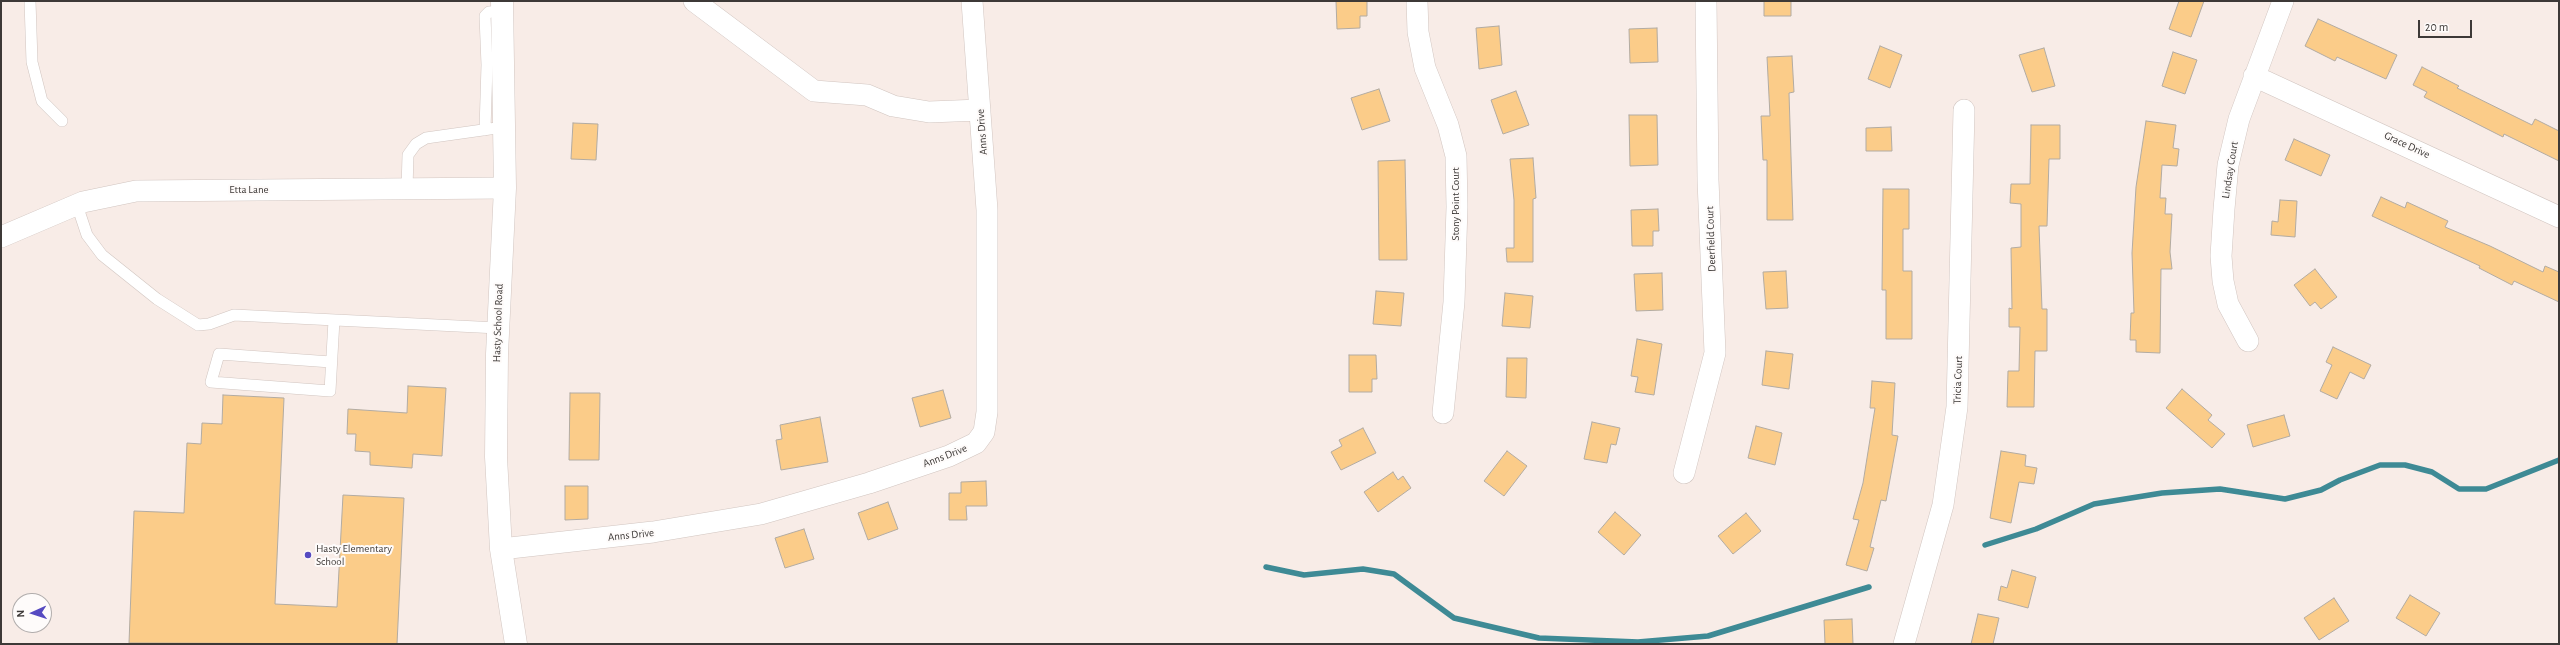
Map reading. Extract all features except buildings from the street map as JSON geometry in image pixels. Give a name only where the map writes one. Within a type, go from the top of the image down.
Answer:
[{"type":"street","points":[[694,1],[814,91],[867,95],[893,106],[929,112],[980,110]]},
{"type":"street","name":"Anns Drive","points":[[501,549],[653,532],[761,514],[877,480],[949,456],[976,443],[984,432],[988,378],[988,210],[972,1]]},
{"type":"street","name":"Stony Point Court","points":[[1417,1],[1418,32],[1425,68],[1448,125],[1456,156],[1457,207],[1454,302],[1443,413]]},
{"type":"street","name":"Deerfield Court","points":[[1684,473],[1715,353],[1708,180],[1706,1]]},
{"type":"street","name":"Lindsay Court","points":[[2248,341],[2228,304],[2221,256],[2228,164],[2239,119],[2283,1]]},
{"type":"street","name":"Hasty School Road","points":[[503,6],[495,128],[505,188],[498,328],[496,457],[501,549],[516,644]]},
{"type":"street","name":"Grace Drive","points":[[2254,76],[2559,217]]},
{"type":"street","name":"Tricia Court","points":[[1904,644],[1943,505],[1957,407],[1964,110]]},
{"type":"street","name":"Etta Lane","points":[[1,238],[77,205],[136,191],[505,188]]},
{"type":"lane","points":[[30,1],[32,62],[42,101],[62,121]]},
{"type":"lane","points":[[407,189],[408,155],[416,144],[426,138],[495,128]]},
{"type":"lane","points":[[77,205],[87,235],[102,255],[157,299],[198,324],[209,324],[234,315],[498,328]]},
{"type":"lane","points":[[331,362],[220,354],[211,382],[330,391],[334,320]]},
{"type":"waterway","points":[[1985,545],[2036,529],[2094,504],[2162,493],[2220,489],[2285,499],[2321,490],[2340,480],[2380,465],[2405,465],[2432,472],[2459,489],[2486,489],[2559,460]]},
{"type":"waterway","points":[[1266,567],[1304,575],[1363,569],[1394,574],[1454,618],[1539,638],[1638,642],[1708,636],[1869,587]]},
{"type":"place","name":"Hasty Elementary School","points":[[308,555]]}]
